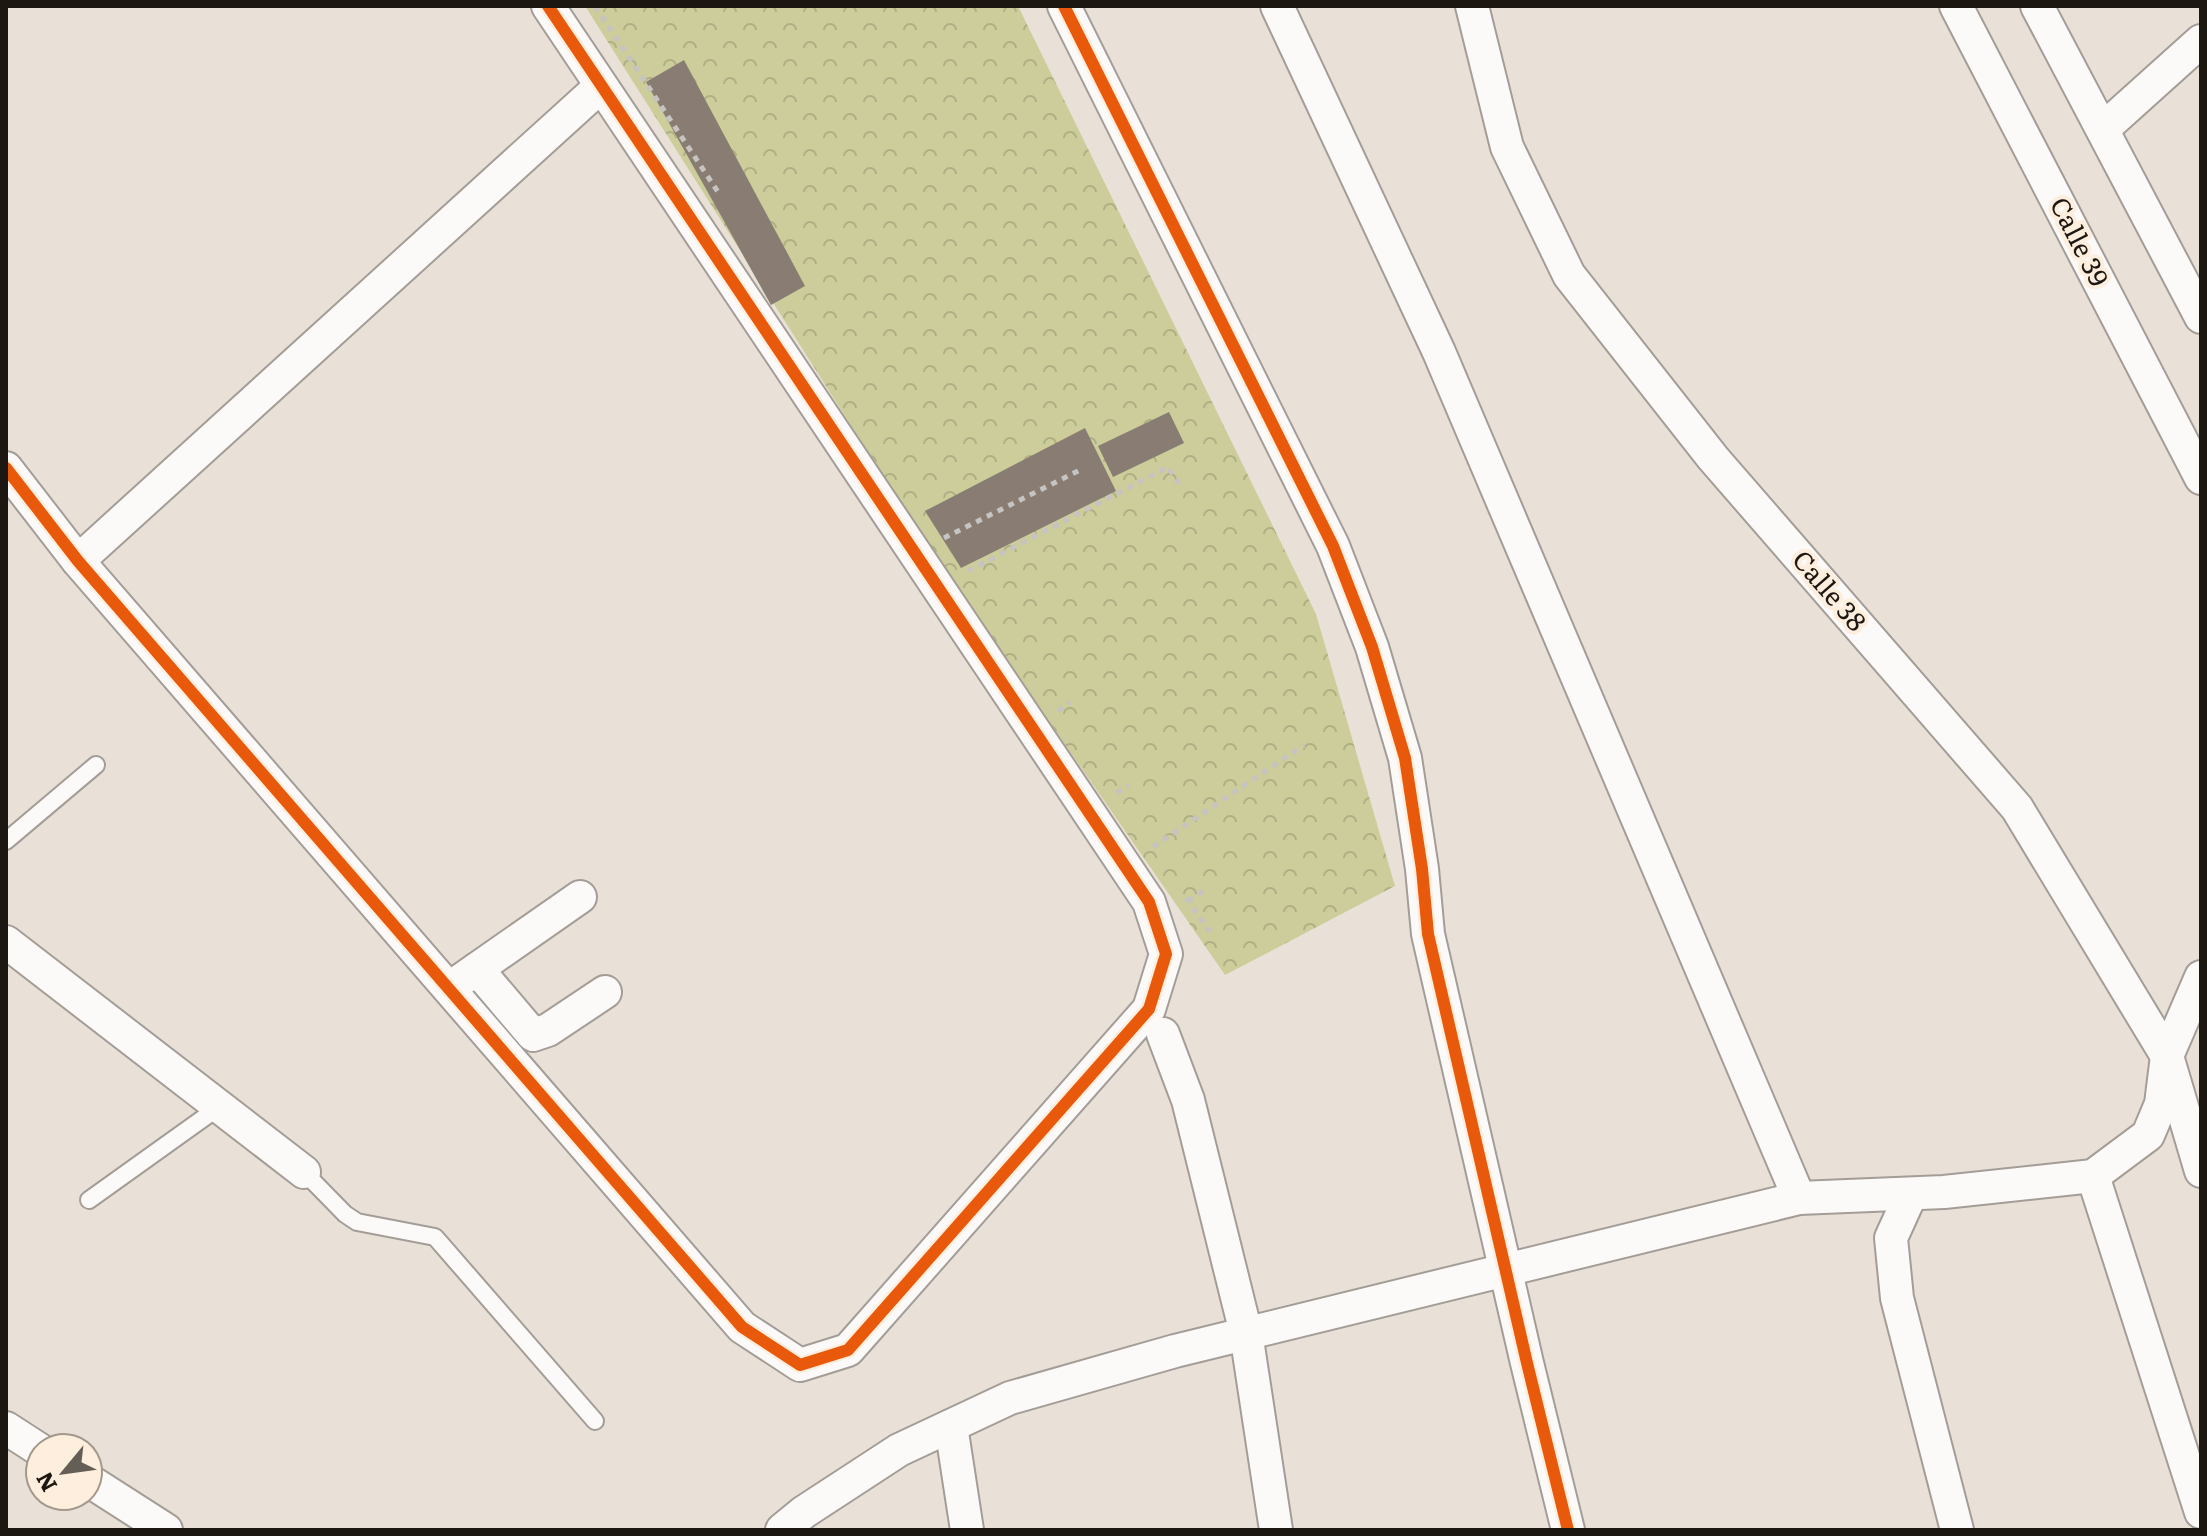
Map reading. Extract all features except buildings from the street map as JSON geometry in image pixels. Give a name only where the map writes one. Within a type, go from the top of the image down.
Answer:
[{"type":"street","points":[[6,468],[78,561],[742,1327],[800,1365],[848,1350],[1149,1009],[1166,954],[1149,902],[548,6]]},
{"type":"street","points":[[1064,6],[1333,546],[1372,647],[1405,758],[1422,869],[1428,934],[1568,1530]]},
{"type":"street","points":[[1277,6],[1439,352],[1799,1198]]},
{"type":"street","name":"Calle 38","points":[[1472,6],[1507,147],[1569,275],[1713,458],[2017,808],[2167,1056],[2201,1171]]},
{"type":"street","name":"Calle 39","points":[[1956,6],[2201,478]]},
{"type":"street","points":[[2037,6],[2201,317]]},
{"type":"street","points":[[2103,129],[2201,41]]},
{"type":"street","points":[[78,561],[601,86]]},
{"type":"street","points":[[449,989],[580,897]]},
{"type":"street","points":[[6,942],[304,1172]]},
{"type":"street","points":[[477,969],[533,1035],[548,1030],[605,992]]},
{"type":"street","points":[[782,1530],[804,1512],[899,1450],[1010,1398],[1175,1351],[1799,1198],[1944,1192],[2093,1176],[2148,1135],[2161,1104],[2167,1056],[2201,977]]},
{"type":"street","points":[[1163,1034],[1188,1100],[1246,1333],[1276,1530]]},
{"type":"street","points":[[2093,1176],[2201,1512]]},
{"type":"street","points":[[1911,1194],[1891,1238],[1897,1298],[1957,1530]]},
{"type":"street","points":[[951,1426],[967,1530]]},
{"type":"street","points":[[6,1428],[24,1440]]},
{"type":"street","points":[[104,1490],[166,1530]]},
{"type":"lane","points":[[6,841],[96,765]]},
{"type":"lane","points":[[89,1200],[219,1107]]},
{"type":"lane","points":[[304,1172],[345,1214],[357,1222],[435,1237],[595,1421]]},
{"type":"path","points":[[595,6],[726,204]]},
{"type":"path","points":[[956,577],[1168,467],[1181,487]]},
{"type":"path","points":[[933,544],[1080,470]]},
{"type":"path","points":[[1143,838],[1151,849],[1304,745]]},
{"type":"path","points":[[1113,796],[1129,785]]},
{"type":"path","points":[[1188,901],[1203,891]]},
{"type":"green space","points":[[585,6],[1018,6],[1316,614],[1395,886],[1225,975],[928,547]]},
{"type":"cycle path","points":[[6,468],[78,561],[742,1327],[800,1365],[848,1350],[1149,1009],[1166,954],[1149,902],[548,6]]},
{"type":"cycle path","points":[[1064,6],[1333,546],[1372,647],[1405,758],[1422,869],[1428,934],[1568,1530]]}]
